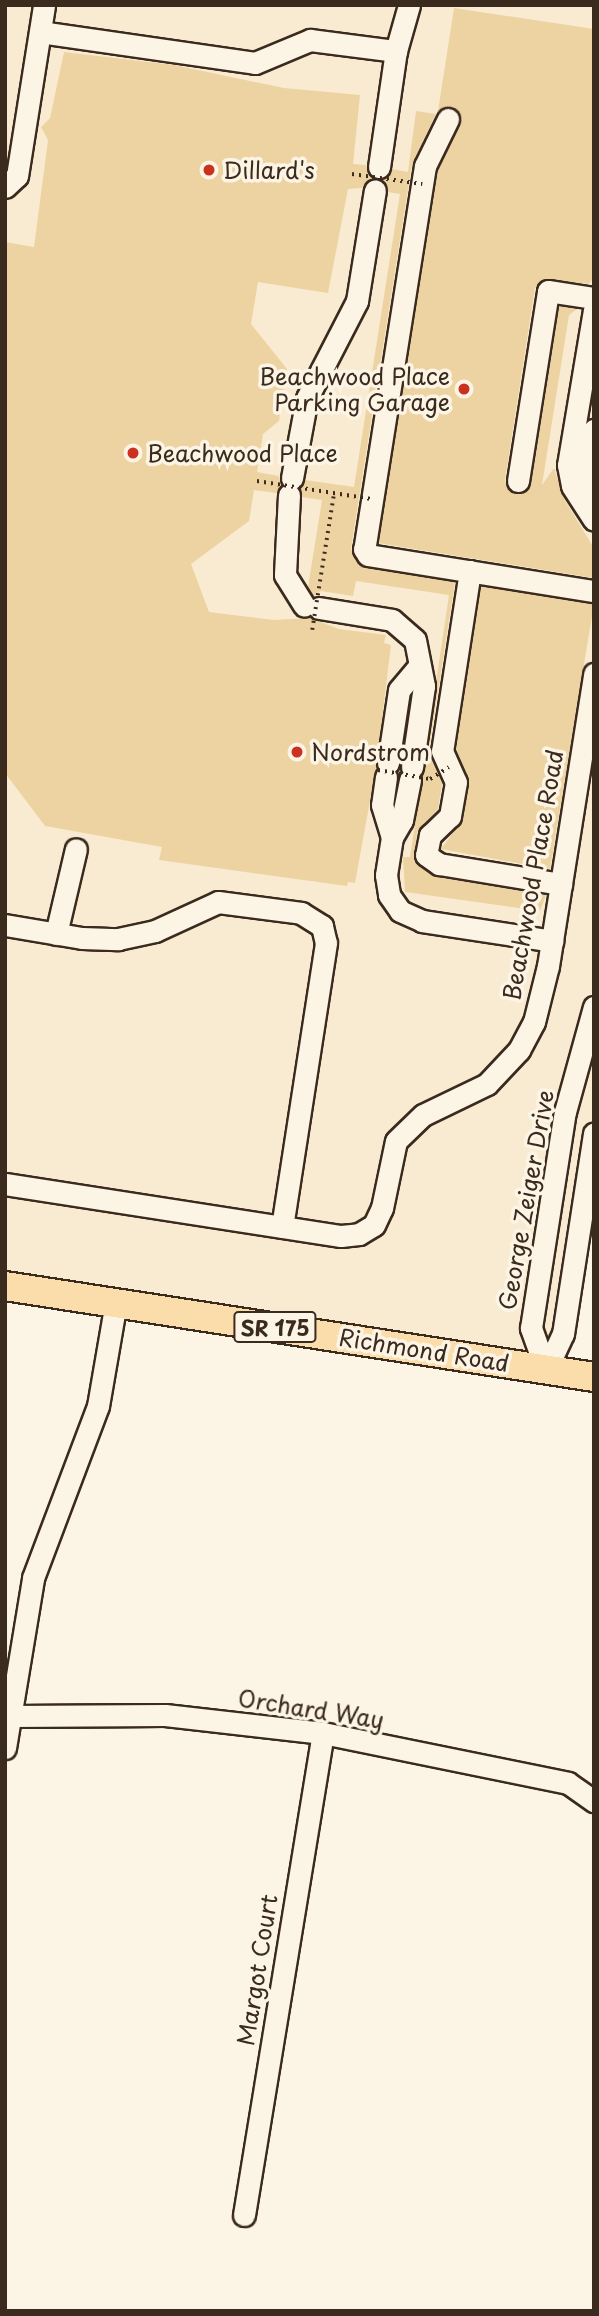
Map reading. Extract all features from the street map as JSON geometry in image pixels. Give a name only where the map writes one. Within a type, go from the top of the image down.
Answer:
[{"type":"main road","name":"Richmond Road","points":[[5,1286],[594,1377]]},
{"type":"street","points":[[5,187],[17,176],[44,5]]},
{"type":"street","points":[[379,167],[396,51],[409,5]]},
{"type":"street","points":[[40,32],[255,64],[310,40],[396,51]]},
{"type":"street","points":[[448,119],[427,158],[364,549],[368,555],[594,591]]},
{"type":"street","points":[[375,190],[357,301],[307,398],[291,487],[285,575],[312,607],[401,624],[415,640],[423,698],[402,820],[391,837]]},
{"type":"street","points":[[518,481],[548,291],[594,298]]},
{"type":"street","points":[[592,518],[569,477],[589,380],[594,310]]},
{"type":"street","points":[[592,518],[594,501],[586,467],[594,429]]},
{"type":"street","points":[[470,571],[442,751],[456,782],[451,812],[428,839],[428,859],[561,884]]},
{"type":"street","points":[[419,666],[399,690],[384,770],[382,805],[391,837],[386,885],[393,902],[407,916],[552,941]]},
{"type":"street","name":"Beachwood Place Road","points":[[5,1184],[350,1236],[374,1225],[382,1208],[393,1147],[403,1133],[423,1115],[483,1087],[519,1050],[539,1007],[594,674]]},
{"type":"street","points":[[56,934],[76,849]]},
{"type":"street","points":[[5,925],[95,940],[137,935],[218,902],[301,914],[322,926],[326,943],[282,1227]]},
{"type":"street","name":"George Zeiger Drive","points":[[546,1370],[531,1328],[565,1112],[594,1007]]},
{"type":"street","points":[[546,1370],[563,1334],[594,1133]]},
{"type":"street","points":[[5,1748],[33,1578],[98,1406],[116,1303]]},
{"type":"street","name":"Orchard Way","points":[[11,1716],[165,1715],[323,1733],[568,1783],[594,1801]]},
{"type":"street","name":"Margot Court","points":[[244,2215],[323,1733]]},
{"type":"path","points":[[352,174],[422,184]]},
{"type":"path","points":[[257,481],[372,499]]},
{"type":"path","points":[[312,630],[334,493]]},
{"type":"path","points":[[384,770],[430,779],[449,767]]},
{"type":"shaded area","points":[[5,5],[594,5],[594,1133],[546,1370],[5,1286]]},
{"type":"building","points":[[454,8],[594,29],[594,276],[589,284],[544,279],[535,288],[505,480],[509,491],[517,494],[531,484],[559,306],[577,309],[569,315],[542,485],[554,468],[564,499],[594,548],[594,578],[378,543],[438,170],[461,119],[453,107],[438,111]]},
{"type":"building","name":"Beachwood Place","points":[[64,52],[174,65],[284,88],[360,95],[353,164],[366,165],[371,178],[362,188],[348,189],[328,293],[258,282],[251,324],[287,369],[279,421],[263,434],[257,472],[279,476],[281,485],[276,493],[254,490],[249,521],[191,564],[209,612],[274,620],[310,618],[339,629],[386,635],[384,643],[391,645],[376,768],[355,883],[348,882],[347,886],[159,860],[162,847],[45,826],[5,773],[5,242],[34,247],[48,140],[41,127],[50,118]]},
{"type":"building","points":[[416,111],[436,114],[412,164],[351,548],[357,562],[365,568],[455,582],[429,749],[442,784],[438,809],[417,832],[414,861],[437,877],[546,895],[540,911],[405,892],[403,857],[410,857],[449,595],[356,581],[353,596],[321,591],[313,596],[308,587],[322,500],[302,497],[300,488],[305,480],[354,487],[400,194],[388,192],[383,179],[392,169],[408,172]]},
{"type":"building","points":[[481,586],[594,604],[550,869],[441,849],[463,819],[469,784],[456,749]]},
{"type":"place","name":"Dillard's","points":[[209,170]]},
{"type":"place","name":"Beachwood Place Parking Garage","points":[[464,389]]},
{"type":"place","name":"Beachwood Place","points":[[133,453]]},
{"type":"place","name":"Nordstrom","points":[[297,752]]}]
